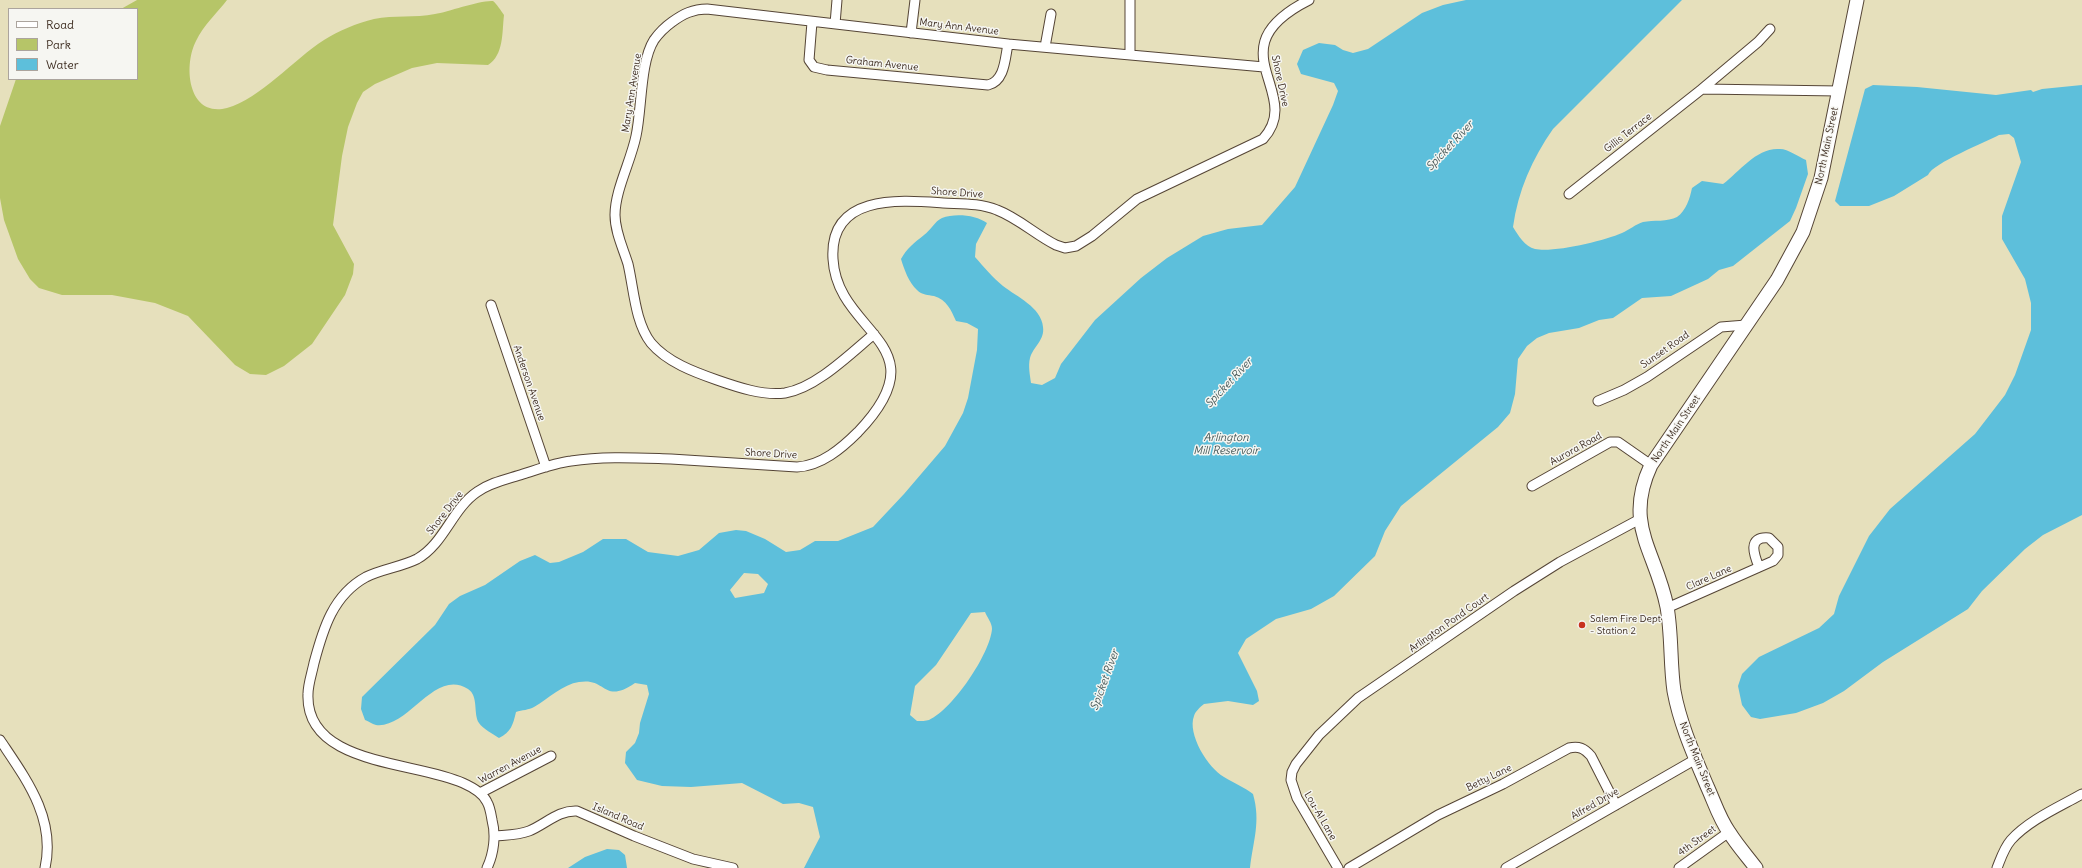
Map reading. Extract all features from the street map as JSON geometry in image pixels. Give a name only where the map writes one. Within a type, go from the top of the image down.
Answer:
[{"type":"street","points":[[835,24],[836,0]]},
{"type":"street","points":[[911,33],[915,0]]},
{"type":"street","points":[[1130,0],[1130,55]]},
{"type":"street","name":"Shore Drive","points":[[480,793],[457,780],[363,756],[330,741],[316,728],[308,710],[307,692],[322,633],[333,611],[352,587],[368,577],[418,558],[432,548],[464,504],[476,492],[492,484],[546,467],[571,461],[631,457],[797,467],[813,465],[828,456],[855,435],[873,416],[884,397],[890,378],[890,363],[884,346],[844,296],[834,268],[833,248],[842,222],[850,215],[868,206],[895,201],[988,207],[1006,214],[1056,245],[1065,248],[1076,246],[1092,236],[1137,199],[1263,139],[1269,132],[1275,116],[1274,98],[1264,67],[1262,54],[1265,37],[1276,22],[1297,6],[1309,0]]},
{"type":"street","name":"North Main Street","points":[[1756,868],[1729,832],[1696,759],[1681,720],[1674,693],[1667,608],[1662,587],[1641,530],[1639,499],[1642,486],[1651,465],[1777,280],[1803,232],[1821,178],[1857,0]]},
{"type":"street","name":"Mary Ann Avenue","points":[[874,334],[825,374],[793,391],[774,394],[761,392],[708,377],[663,354],[646,335],[639,318],[627,264],[616,225],[616,200],[636,135],[650,48],[659,33],[681,16],[696,10],[1008,44],[1264,67]]},
{"type":"street","points":[[1045,47],[1051,14]]},
{"type":"street","name":"Graham Avenue","points":[[812,22],[809,55],[811,64],[814,67],[835,71],[979,85],[994,83],[1001,74],[1008,44]]},
{"type":"street","name":"Gillis Terrace","points":[[1569,194],[1702,89],[1758,42],[1770,29]]},
{"type":"street","points":[[1702,89],[1839,91]]},
{"type":"street","name":"Anderson Avenue","points":[[491,305],[546,467]]},
{"type":"street","name":"Sunset Road","points":[[1598,400],[1624,390],[1647,377],[1721,327],[1746,325]]},
{"type":"street","name":"Aurora Road","points":[[1532,486],[1610,442],[1618,442],[1651,465]]},
{"type":"street","name":"Arlington Pond Court","points":[[1292,772],[1299,760],[1319,735],[1338,716],[1364,694],[1537,576],[1640,519]]},
{"type":"street","name":"Clare Lane","points":[[1667,608],[1759,567]]},
{"type":"street","points":[[0,740],[33,790],[42,813],[47,839],[45,868]]},
{"type":"street","name":"Betty Lane","points":[[1349,868],[1438,815],[1504,784],[1569,748],[1577,747],[1586,750],[1591,756],[1616,805]]},
{"type":"street","name":"Warren Avenue","points":[[480,793],[551,756]]},
{"type":"street","name":"Alfred Drive","points":[[1506,868],[1696,759]]},
{"type":"street","name":"Lou-Al Lane","points":[[1292,772],[1291,780],[1297,798],[1338,868]]},
{"type":"street","points":[[480,793],[487,801],[495,836],[487,868]]},
{"type":"street","points":[[1997,868],[2003,852],[2012,840],[2038,820],[2082,794]]},
{"type":"street","name":"Island Road","points":[[495,836],[528,832],[560,814],[569,811],[577,811],[634,836],[693,859],[733,868]]},
{"type":"street","name":"4th Street","points":[[1678,868],[1729,832]]},
{"type":"green space","points":[[137,0],[227,0],[199,35],[192,51],[190,63],[192,88],[197,98],[204,105],[214,109],[227,108],[252,96],[324,40],[341,30],[361,23],[382,18],[435,14],[487,1],[493,1],[504,15],[500,49],[493,61],[488,65],[437,63],[412,68],[375,84],[363,92],[348,127],[342,156],[333,225],[354,264],[353,274],[345,295],[312,344],[284,366],[266,375],[250,374],[235,365],[188,316],[155,303],[112,295],[62,295],[39,288],[30,279],[18,259],[4,220],[0,198],[0,126],[16,80],[138,80],[138,8],[123,8]]},
{"type":"water","name":"Arlington Mill Reservoir","points":[[1466,0],[1682,0],[1553,129],[1545,140],[1532,164],[1522,188],[1513,227],[1522,240],[1531,248],[1543,250],[1578,246],[1625,232],[1643,222],[1673,219],[1677,217],[1685,208],[1692,188],[1702,181],[1723,184],[1756,156],[1772,149],[1786,150],[1806,160],[1808,174],[1790,221],[1733,266],[1719,270],[1708,279],[1671,296],[1642,298],[1613,318],[1599,320],[1579,328],[1549,333],[1537,338],[1527,346],[1518,359],[1515,394],[1510,413],[1498,427],[1401,506],[1385,531],[1375,556],[1334,596],[1311,609],[1276,619],[1246,639],[1238,653],[1257,691],[1259,701],[1253,705],[1228,701],[1204,704],[1195,713],[1193,732],[1200,750],[1218,773],[1253,794],[1256,814],[1256,831],[1250,868],[804,868],[820,837],[813,807],[799,803],[783,804],[742,783],[691,787],[662,786],[637,780],[625,763],[626,752],[635,743],[639,733],[640,723],[649,694],[647,685],[635,683],[625,689],[611,691],[595,683],[573,683],[532,708],[516,712],[511,728],[499,738],[479,723],[476,715],[474,696],[471,692],[468,689],[456,685],[444,686],[433,692],[400,718],[388,724],[376,725],[365,720],[361,709],[362,697],[435,625],[449,604],[460,596],[485,585],[520,561],[535,555],[550,563],[559,562],[583,552],[603,539],[626,539],[648,552],[678,556],[699,550],[719,533],[736,530],[746,531],[765,539],[786,552],[800,550],[815,541],[838,541],[873,527],[904,494],[945,446],[963,413],[968,398],[977,350],[978,329],[967,323],[956,321],[950,309],[942,300],[919,292],[909,280],[901,259],[908,249],[937,221],[947,216],[959,215],[977,218],[987,223],[976,244],[975,257],[999,283],[1028,303],[1038,314],[1043,327],[1043,332],[1041,340],[1030,358],[1029,367],[1031,383],[1042,385],[1055,378],[1061,364],[1095,320],[1141,278],[1167,258],[1203,236],[1228,229],[1262,225],[1295,187],[1338,91],[1334,83],[1301,74],[1297,64],[1303,50],[1319,43],[1335,45],[1343,50],[1353,53],[1368,49],[1422,13],[1443,5]],"holes":[[[744,573],[758,574],[768,584],[764,593],[735,598],[730,590]],[[985,612],[992,629],[990,640],[978,666],[949,705],[929,720],[917,721],[910,715],[915,686],[936,665],[971,613]]]},
{"type":"water","points":[[1873,85],[1917,87],[1996,95],[2031,90],[2033,92],[2042,89],[2082,85],[2082,515],[2043,535],[2025,549],[1982,591],[1968,609],[1883,662],[1844,691],[1823,703],[1796,713],[1760,719],[1751,717],[1742,705],[1738,686],[1742,674],[1759,657],[1819,628],[1834,614],[1839,596],[1869,536],[1890,509],[1975,434],[2005,395],[2015,375],[2031,330],[2031,303],[2025,279],[2002,239],[2002,216],[2021,162],[2014,138],[2009,134],[1999,135],[1960,153],[1939,165],[1928,175],[1894,196],[1869,206],[1840,206],[1835,201],[1865,89]]},
{"type":"water","points":[[607,849],[619,850],[625,855],[627,868],[568,868],[585,857]]},
{"type":"place","name":"Salem Fire Dept - Station 2","points":[[1582,625]]},
{"type":"water label","name":"Spicket River","points":[[1450,146]]},
{"type":"water label","name":"Spicket River","points":[[1229,383]]},
{"type":"water label","name":"Spicket River","points":[[1105,680]]}]
